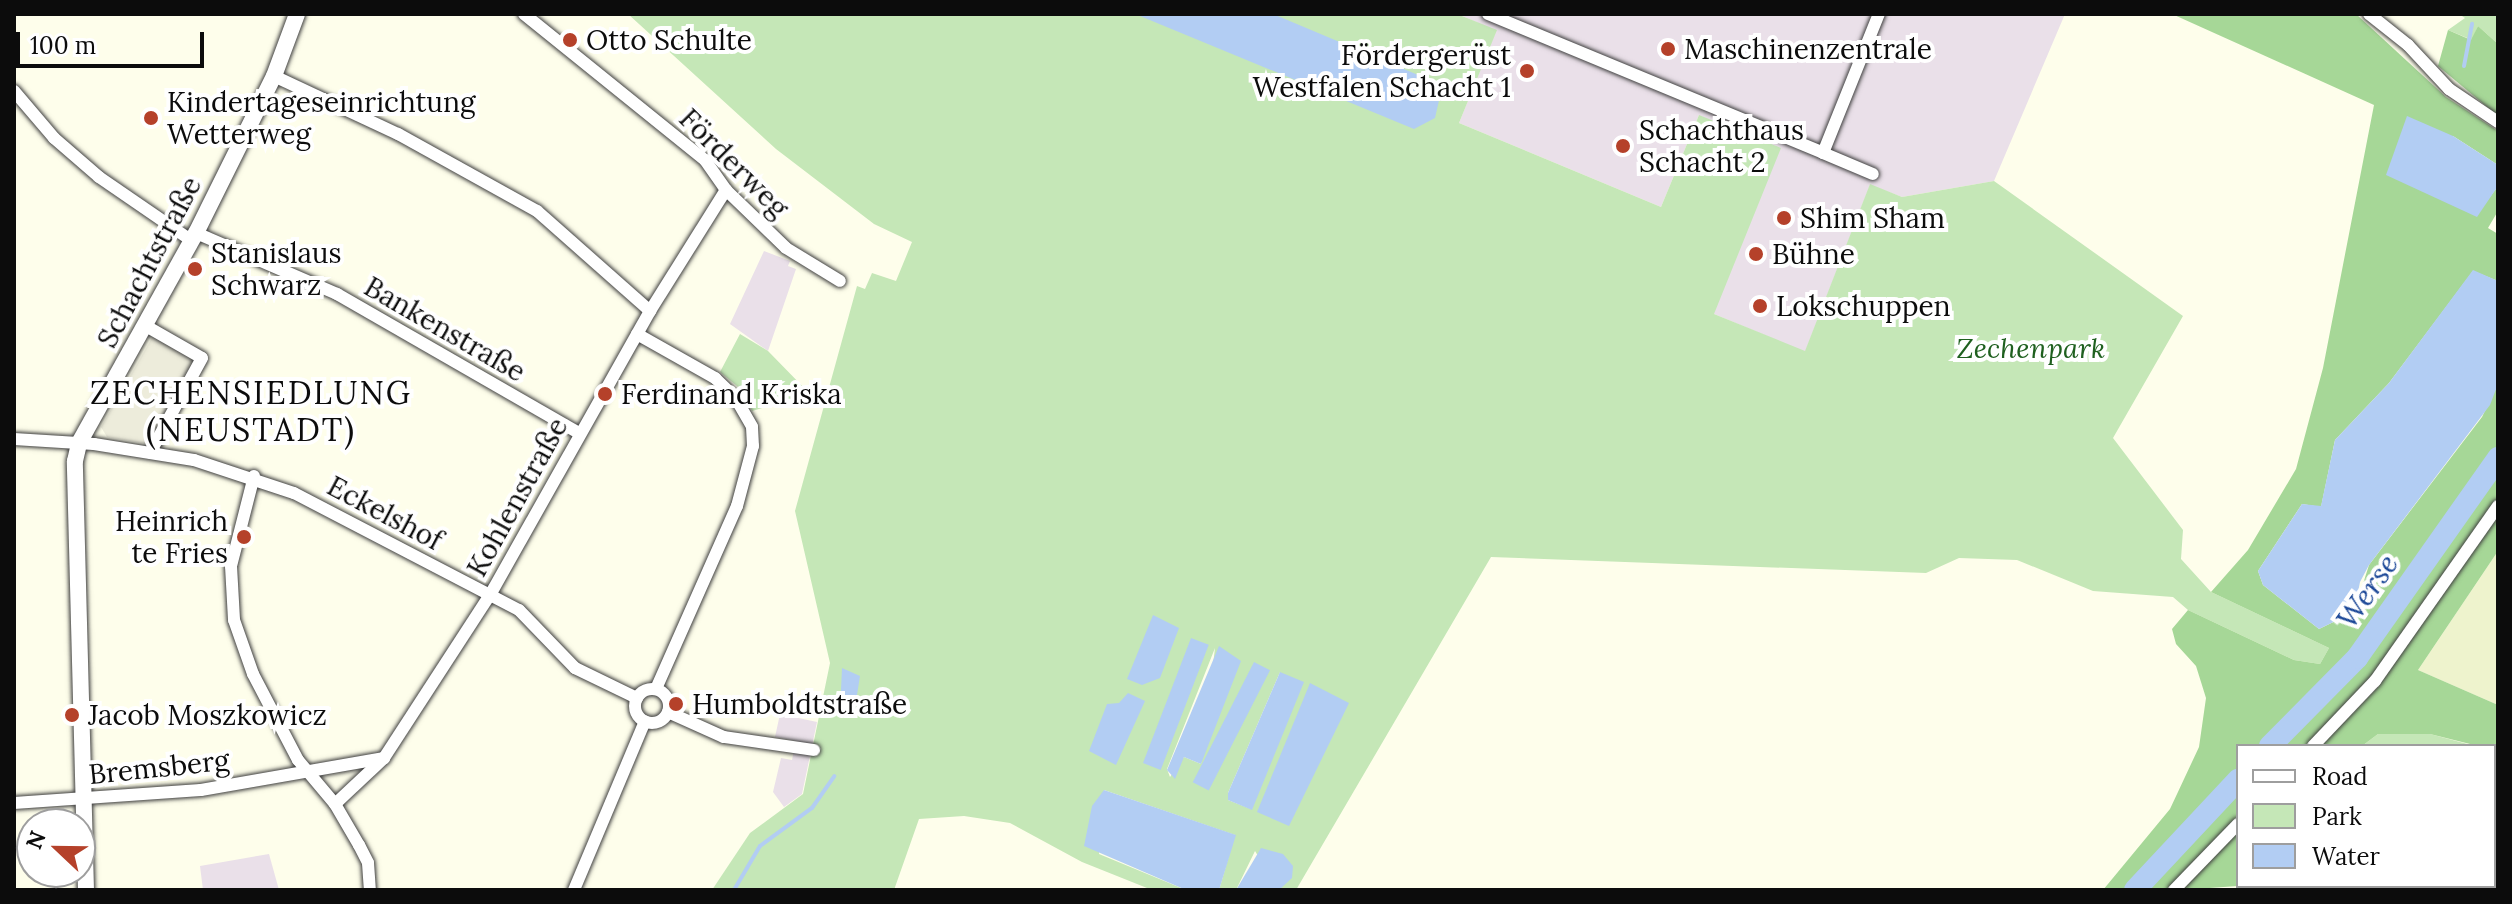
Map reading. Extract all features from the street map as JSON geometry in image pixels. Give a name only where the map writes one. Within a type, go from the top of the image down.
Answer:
[{"type":"street","name":"Schachtstraße","points":[[79,443],[194,237],[274,76],[297,14]]},
{"type":"street","name":"Förderweg","points":[[524,14],[705,160],[726,190],[786,248],[840,281]]},
{"type":"street","points":[[1488,14],[1873,174]]},
{"type":"street","points":[[1823,153],[1879,14]]},
{"type":"street","points":[[2369,14],[2408,45],[2449,89],[2498,122]]},
{"type":"street","points":[[274,76],[398,134],[537,211],[650,311]]},
{"type":"street","name":"Bankenstraße","points":[[14,91],[54,138],[99,177],[194,237],[337,294],[579,433]]},
{"type":"street","name":"Kohlenstraße","points":[[335,804],[384,758],[490,595],[650,311],[726,190]]},
{"type":"street","points":[[146,326],[202,358],[150,453]]},
{"type":"street","points":[[637,334],[715,378],[740,405],[753,437],[752,466],[737,506],[656,689],[637,698],[635,709],[645,721],[656,722],[668,712]]},
{"type":"street","name":"Eckelshof","points":[[14,439],[79,443],[150,453],[254,476],[519,610],[575,668],[637,698]]},
{"type":"street","points":[[79,443],[75,461],[86,890]]},
{"type":"street","points":[[254,476],[231,566],[234,620],[253,674],[308,771],[335,804],[368,863],[370,890]]},
{"type":"street","points":[[2315,744],[2375,681],[2498,506]]},
{"type":"street","points":[[656,689],[668,700],[668,712]]},
{"type":"street","points":[[668,712],[724,737],[814,750]]},
{"type":"street","points":[[574,890],[645,721]]},
{"type":"street","points":[[308,771],[384,758]]},
{"type":"street","name":"Bremsberg","points":[[14,803],[201,790],[308,771]]},
{"type":"street","points":[[2174,890],[2236,826]]},
{"type":"shaded area","points":[[1458,14],[2065,14],[1994,181],[1902,197],[1870,185],[1805,352],[1714,314],[1699,115],[1661,207],[1459,123],[1496,31]]},
{"type":"shaded area","points":[[764,251],[790,261],[788,266],[796,269],[768,351],[730,324]]},
{"type":"shaded area","points":[[153,336],[195,360],[148,444],[107,437],[101,427]]},
{"type":"shaded area","points":[[780,714],[817,722],[802,794],[784,807],[773,792],[781,758],[792,760],[796,741],[775,737]]},
{"type":"shaded area","points":[[269,854],[279,890],[203,890],[200,866]]},
{"type":"green space","name":"Zechenpark","points":[[628,14],[1457,14],[1497,30],[1459,123],[1661,207],[1699,115],[1781,148],[1714,314],[1805,351],[1870,184],[1902,197],[1994,181],[2183,316],[2113,438],[2183,530],[2181,559],[2211,592],[2329,648],[2320,664],[2294,660],[2188,610],[2173,597],[2093,591],[2017,560],[1959,558],[1926,573],[1491,557],[1296,890],[1279,890],[1255,851],[1236,890],[1219,890],[1235,835],[1104,790],[1099,854],[1186,890],[1152,890],[1082,862],[1010,823],[964,816],[919,819],[894,890],[712,890],[750,833],[803,794],[830,663],[795,511],[857,286],[865,289],[872,273],[896,281],[912,242],[874,224],[776,149]],"holes":[[[1215,648],[1201,764],[1184,757],[1170,777],[1167,769]],[[1280,672],[1252,809],[1251,809],[1228,800],[1228,793]]]},
{"type":"green space","points":[[2172,14],[2356,14],[2446,97],[2498,131],[2498,165],[2453,136],[2476,216],[2498,186],[2498,211],[2488,228],[2498,234],[2498,281],[2473,271],[2389,383],[2335,440],[2321,507],[2302,504],[2258,571],[2263,585],[2319,629],[2354,612],[2369,565],[2482,417],[2498,384],[2498,499],[2374,675],[2308,744],[2236,744],[2236,819],[2191,866],[2166,890],[2103,890],[2170,809],[2199,747],[2206,698],[2196,666],[2176,644],[2172,629],[2188,610],[2294,660],[2320,664],[2329,648],[2211,592],[2248,550],[2296,469],[2323,368],[2374,105]]},
{"type":"green space","points":[[2459,14],[2498,14],[2498,44],[2478,26],[2472,40],[2448,30],[2465,18]]},
{"type":"green space","points":[[2478,26],[2498,44],[2498,116],[2438,66],[2448,30],[2471,40]]},
{"type":"green space","points":[[740,334],[768,351],[810,394],[752,411],[743,391],[720,372]]},
{"type":"green space","points":[[2498,515],[2498,551],[2418,670],[2498,705],[2498,751],[2496,744],[2470,744],[2430,734],[2378,734],[2365,744],[2323,744],[2378,687]]},
{"type":"green space","points":[[2498,551],[2498,705],[2418,670]]},
{"type":"green space","points":[[2378,734],[2430,734],[2468,744],[2365,744]]},
{"type":"green space","points":[[2498,796],[2498,890],[2356,890],[2496,888]]},
{"type":"green space","points":[[2236,833],[2236,886],[2181,890]]},
{"type":"water","points":[[1273,14],[1430,80],[1440,96],[1435,118],[1414,129],[1140,16]]},
{"type":"water","points":[[2407,116],[2453,136],[2498,165],[2498,186],[2477,217],[2386,175]]},
{"type":"water","points":[[2473,270],[2498,281],[2498,384],[2490,405],[2369,565],[2360,582],[2354,612],[2319,629],[2263,585],[2258,571],[2302,504],[2321,506],[2335,440],[2389,383]]},
{"type":"water","points":[[1153,615],[1179,628],[1160,678],[1142,685],[1127,679]]},
{"type":"water","points":[[1191,638],[1209,645],[1161,770],[1143,763]]},
{"type":"water","points":[[1219,646],[1241,661],[1201,764],[1184,757],[1175,779],[1167,770]]},
{"type":"water","points":[[1254,662],[1270,670],[1209,790],[1193,782]]},
{"type":"water","points":[[842,668],[860,676],[854,714],[840,712]]},
{"type":"water","points":[[1280,672],[1304,682],[1252,810],[1228,800],[1228,793]]},
{"type":"water","points":[[1310,683],[1349,703],[1289,826],[1257,812]]},
{"type":"water","points":[[1128,693],[1145,701],[1116,765],[1089,751],[1107,704],[1119,703]]},
{"type":"water","points":[[1104,790],[1236,835],[1219,890],[1186,890],[1084,846],[1092,806]]},
{"type":"water","points":[[1261,848],[1283,854],[1293,866],[1292,878],[1279,890],[1236,890]]},
{"type":"waterway","points":[[2464,66],[2472,24]]},
{"type":"waterway","name":"Werse","points":[[2272,744],[2357,658],[2498,458]]},
{"type":"waterway","points":[[734,890],[760,846],[812,808],[834,776]]},
{"type":"waterway","name":"Werse","points":[[2135,890],[2236,782]]},
{"type":"place","name":"Otto Schulte","points":[[570,40]]},
{"type":"place","name":"Maschinenzentrale","points":[[1668,49]]},
{"type":"place","name":"Fördergerüst Westfalen Schacht 1","points":[[1527,71]]},
{"type":"place","name":"Kindertageseinrichtung Wetterweg","points":[[151,118]]},
{"type":"place","name":"Schachthaus Schacht 2","points":[[1623,146]]},
{"type":"place","name":"Shim Sham","points":[[1784,218]]},
{"type":"place","name":"Bühne","points":[[1756,254]]},
{"type":"place","name":"Stanislaus Schwarz","points":[[195,269]]},
{"type":"place","name":"Lokschuppen","points":[[1760,306]]},
{"type":"place","name":"Ferdinand Kriska","points":[[605,394]]},
{"type":"place","name":"Heinrich te Fries","points":[[244,537]]},
{"type":"place","name":"Humboldtstraße","points":[[676,704]]},
{"type":"place","name":"Jacob Moszkowicz","points":[[72,715]]},
{"type":"district","name":"ZECHENSIEDLUNG (NEUSTADT)","points":[[251,412]]}]
